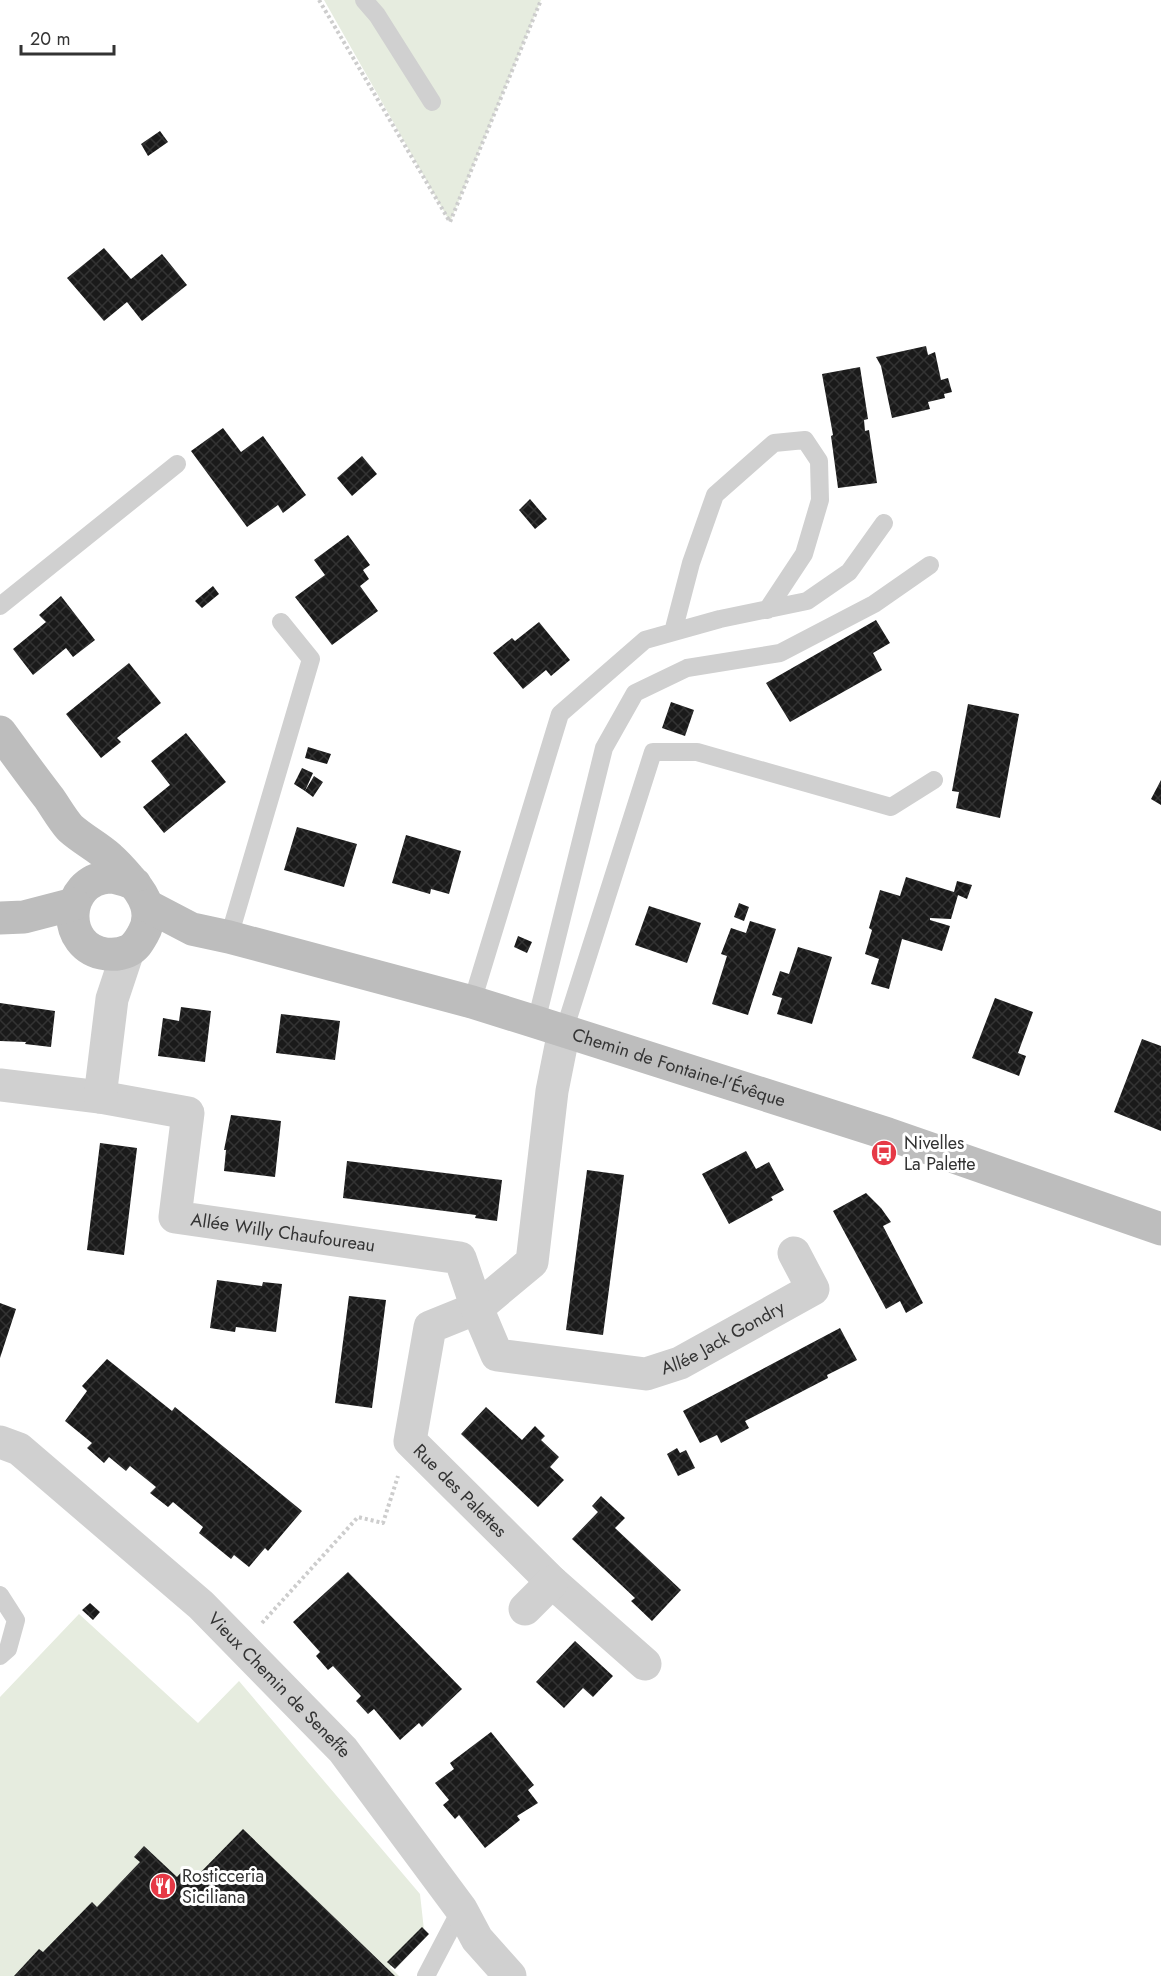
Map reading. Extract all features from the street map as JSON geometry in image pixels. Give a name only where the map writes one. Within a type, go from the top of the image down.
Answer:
[{"type":"street","points":[[0,732],[70,827],[110,858],[141,895],[148,926],[99,929],[12,918]]},
{"type":"street","points":[[70,827],[99,929]]},
{"type":"street","points":[[100,1097],[112,999],[99,929],[94,881],[108,877],[120,879],[141,895]]},
{"type":"street","name":"Chemin de Fontaine-l'Évêque","points":[[141,895],[192,929]]},
{"type":"street","name":"Chemin de Fontaine-l'Évêque","points":[[99,929],[192,929],[472,1002],[888,1134],[1161,1229]]},
{"type":"street","name":"Rue des Palettes","points":[[550,1026],[552,1091],[532,1262],[477,1308],[430,1327],[410,1441],[552,1582],[645,1664]]},
{"type":"street","name":"Allée Willy Chaufoureau","points":[[0,1085],[100,1097],[188,1113],[175,1218],[460,1258],[477,1308]]},
{"type":"street","name":"Allée Jack Gondry","points":[[477,1308],[497,1355],[646,1374],[680,1364],[813,1289],[794,1253]]},
{"type":"street","name":"Vieux Chemin de Seneffe","points":[[0,1442],[19,1449],[201,1605],[343,1750],[461,1909],[477,1939],[510,1976]]},
{"type":"street","points":[[525,1608],[552,1582]]},
{"type":"lane","points":[[364,0],[377,15],[432,102]]},
{"type":"lane","points":[[673,632],[691,563],[715,495],[774,442],[806,440],[819,461],[820,500],[804,554],[767,610]]},
{"type":"lane","points":[[0,606],[177,464]]},
{"type":"lane","points":[[472,1002],[560,714],[645,640],[807,601],[849,572],[884,523]]},
{"type":"lane","points":[[550,1026],[604,748],[635,693],[687,668],[780,653],[874,603],[930,565]]},
{"type":"lane","points":[[229,937],[311,659],[281,622]]},
{"type":"lane","points":[[550,1026],[653,752],[697,752],[891,807],[934,780]]},
{"type":"lane","points":[[0,1595],[8,1617],[8,1649],[0,1656]]},
{"type":"lane","points":[[426,1976],[461,1909]]},
{"type":"path","points":[[242,1647],[357,1517],[383,1523],[410,1441]]},
{"type":"shaded area","points":[[324,0],[541,0],[450,222]]},
{"type":"shaded area","points":[[79,1614],[198,1723],[239,1681],[420,1894],[424,1930],[390,1967],[399,1976],[0,1976],[0,1697]]},
{"type":"building","points":[[160,131],[168,142],[148,156],[141,144]]},
{"type":"building","points":[[104,248],[131,279],[162,254],[187,285],[142,321],[127,302],[104,321],[67,278]]},
{"type":"building","points":[[926,346],[928,355],[935,352],[941,380],[948,378],[952,392],[944,394],[945,398],[928,402],[930,409],[892,418],[881,366],[876,357]]},
{"type":"building","points":[[860,367],[868,419],[864,420],[865,431],[869,430],[877,483],[838,488],[831,436],[833,435],[822,374]]},
{"type":"building","points":[[223,428],[241,452],[263,436],[306,495],[283,513],[278,505],[247,527],[191,451]]},
{"type":"building","points":[[362,456],[377,474],[352,496],[337,478]]},
{"type":"building","points":[[530,499],[547,519],[535,529],[519,510]]},
{"type":"building","points":[[348,535],[370,565],[363,570],[369,579],[360,586],[378,611],[332,645],[295,597],[325,575],[314,560]]},
{"type":"building","points":[[213,586],[219,594],[202,608],[195,601]]},
{"type":"building","points":[[61,596],[95,640],[73,657],[66,648],[33,675],[13,649],[46,622],[39,615]]},
{"type":"building","points":[[876,620],[890,643],[873,653],[882,670],[790,722],[766,683]]},
{"type":"building","points":[[539,622],[570,660],[551,676],[546,670],[523,689],[493,653],[512,638],[515,641]]},
{"type":"building","points":[[129,663],[161,703],[117,738],[121,742],[101,758],[66,714]]},
{"type":"building","points":[[671,702],[694,710],[685,736],[662,728]]},
{"type":"building","points":[[968,704],[1019,714],[1000,818],[956,808],[959,792],[952,791]]},
{"type":"building","points":[[186,733],[226,782],[164,833],[143,807],[170,785],[151,761]]},
{"type":"building","points":[[308,747],[331,754],[327,764],[305,758]]},
{"type":"building","points":[[302,768],[313,773],[305,791],[294,784]]},
{"type":"building","points":[[314,776],[323,782],[313,797],[305,791]]},
{"type":"building","points":[[1161,780],[1161,805],[1151,799]]},
{"type":"building","points":[[297,827],[357,844],[344,887],[284,870]]},
{"type":"building","points":[[406,835],[461,851],[449,894],[431,889],[430,894],[392,883]]},
{"type":"building","points":[[906,877],[954,892],[957,881],[972,885],[967,899],[958,895],[951,919],[930,918],[930,920],[950,926],[942,951],[902,939],[889,989],[871,984],[879,959],[865,954],[872,930],[869,928],[880,890],[900,896]]},
{"type":"building","points":[[739,903],[749,907],[744,921],[734,917]]},
{"type":"building","points":[[649,906],[701,923],[687,963],[635,945]]},
{"type":"building","points":[[750,921],[776,929],[748,1015],[712,1004],[727,956],[721,954],[731,928],[746,933]]},
{"type":"building","points":[[518,936],[532,942],[527,953],[514,947]]},
{"type":"building","points":[[798,947],[832,957],[812,1024],[777,1014],[782,998],[772,995],[780,971],[789,974]]},
{"type":"building","points":[[995,998],[1033,1012],[1018,1053],[1026,1056],[1019,1076],[972,1058]]},
{"type":"building","points":[[0,1003],[55,1011],[51,1047],[25,1044],[26,1042],[0,1041]]},
{"type":"building","points":[[181,1007],[211,1011],[205,1062],[158,1056],[163,1018],[179,1021]]},
{"type":"building","points":[[281,1014],[340,1021],[335,1060],[276,1053]]},
{"type":"building","points":[[1142,1039],[1161,1046],[1161,1131],[1114,1112]]},
{"type":"building","points":[[231,1115],[281,1121],[275,1177],[224,1171],[226,1150],[224,1150]]},
{"type":"building","points":[[100,1143],[137,1148],[124,1255],[87,1250]]},
{"type":"building","points":[[746,1151],[756,1169],[769,1162],[784,1190],[771,1197],[773,1200],[729,1224],[702,1174]]},
{"type":"building","points":[[347,1161],[502,1180],[497,1221],[475,1218],[476,1215],[343,1198]]},
{"type":"building","points":[[587,1170],[624,1175],[603,1335],[566,1330]]},
{"type":"building","points":[[866,1193],[891,1222],[883,1226],[923,1303],[906,1313],[900,1301],[886,1309],[833,1211]]},
{"type":"building","points":[[217,1280],[262,1286],[263,1282],[282,1284],[276,1332],[236,1327],[235,1332],[210,1328]]},
{"type":"building","points":[[349,1296],[386,1300],[372,1408],[335,1403]]},
{"type":"building","points":[[0,1303],[16,1309],[0,1358]]},
{"type":"building","points":[[840,1328],[857,1360],[827,1375],[828,1378],[745,1421],[749,1428],[721,1443],[717,1435],[700,1443],[683,1411]]},
{"type":"building","points":[[107,1359],[172,1411],[175,1407],[302,1511],[268,1551],[265,1548],[249,1567],[234,1555],[231,1559],[199,1533],[203,1527],[173,1502],[168,1507],[150,1493],[156,1487],[130,1466],[126,1471],[109,1457],[104,1463],[87,1448],[92,1443],[65,1421],[87,1391],[82,1386]]},
{"type":"building","points":[[486,1407],[522,1440],[535,1426],[545,1436],[541,1440],[559,1457],[550,1467],[564,1480],[538,1507],[461,1434]]},
{"type":"building","points":[[677,1448],[680,1453],[686,1450],[695,1468],[678,1476],[667,1454]]},
{"type":"building","points":[[601,1496],[625,1518],[615,1528],[681,1590],[652,1621],[631,1601],[635,1598],[572,1539],[598,1512],[592,1506]]},
{"type":"building","points":[[348,1572],[462,1689],[422,1727],[419,1723],[400,1740],[374,1709],[368,1714],[356,1701],[361,1696],[333,1666],[328,1670],[316,1656],[320,1652],[293,1622]]},
{"type":"building","points":[[90,1603],[100,1612],[93,1620],[82,1610]]},
{"type":"building","points":[[575,1641],[613,1676],[593,1697],[583,1688],[564,1708],[536,1682]]},
{"type":"building","points":[[491,1732],[534,1785],[528,1790],[538,1803],[517,1816],[520,1820],[485,1848],[459,1815],[455,1819],[443,1805],[449,1800],[435,1783],[454,1769],[450,1763]]},
{"type":"building","points":[[243,1829],[395,1976],[14,1976],[39,1949],[43,1952],[92,1902],[97,1907],[140,1862],[134,1857],[144,1846],[177,1877],[186,1867],[196,1877]]},
{"type":"building","points":[[422,1927],[429,1934],[395,1969],[387,1962]]},
{"type":"place","name":"Nivelles La Palette","points":[[884,1153]]},
{"type":"place","name":"Rosticceria Siciliana","points":[[163,1886]]}]
